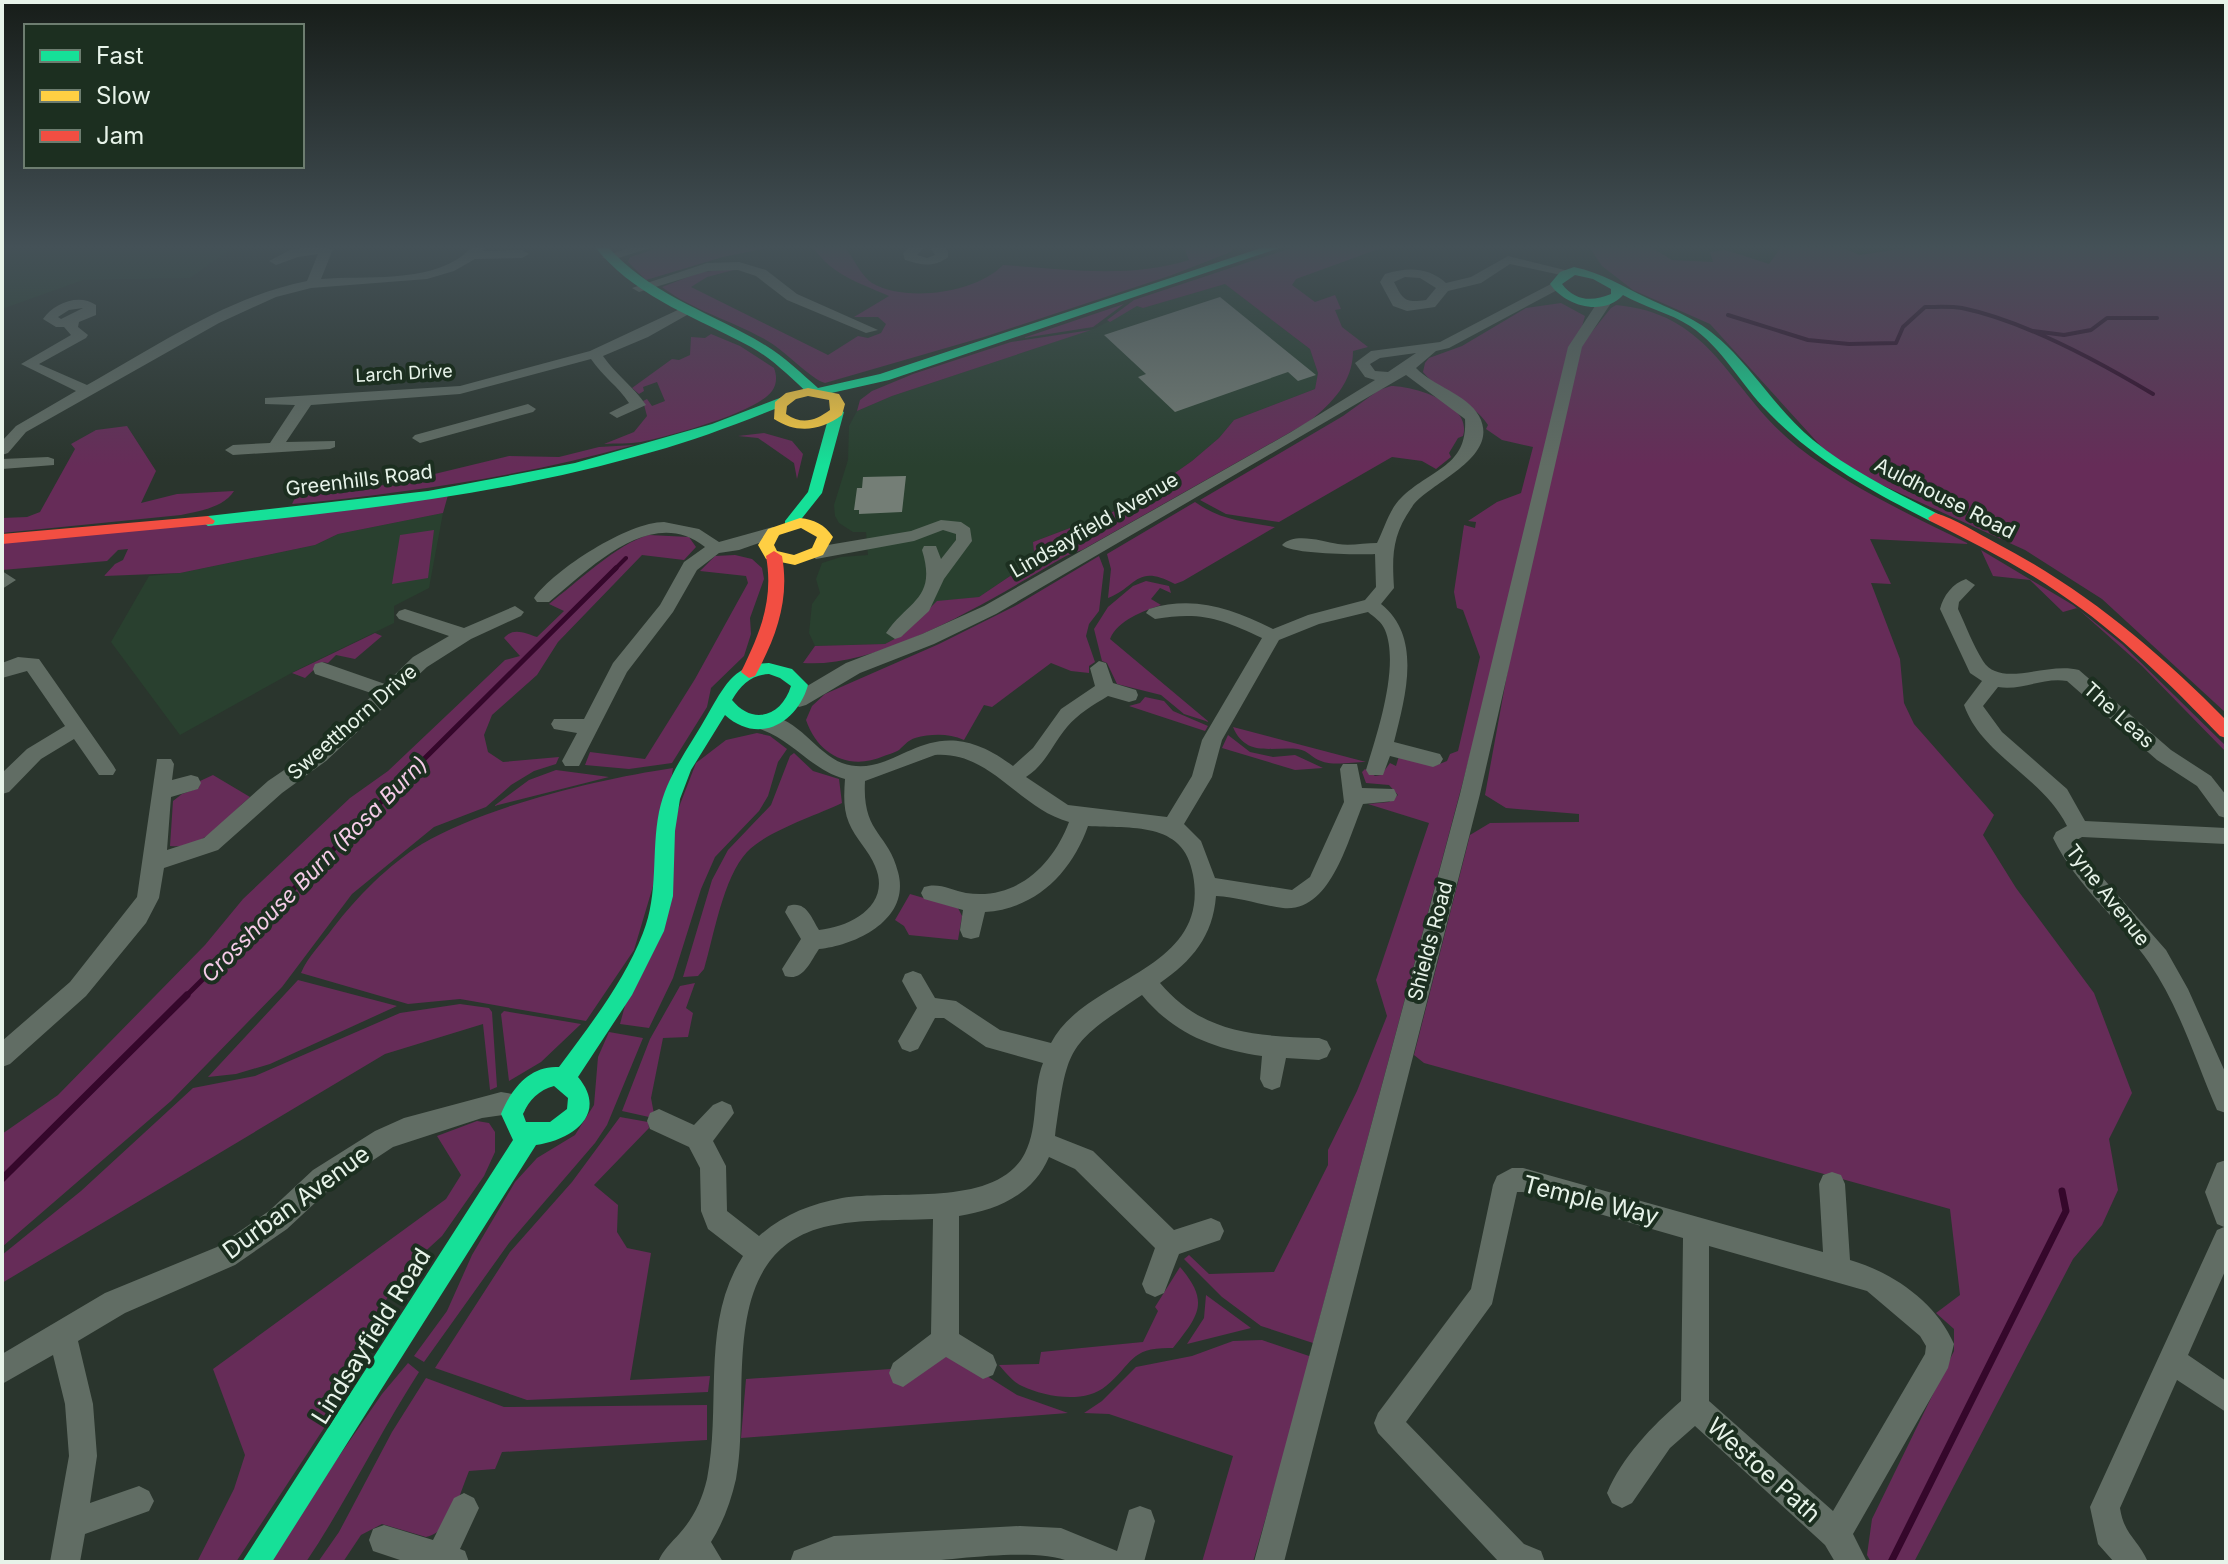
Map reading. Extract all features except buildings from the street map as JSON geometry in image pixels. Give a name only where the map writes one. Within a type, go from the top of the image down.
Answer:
[{"type":"street","points":[[2,450],[21,429],[217,320]]},
{"type":"street","name":"Larch Drive","points":[[270,401],[460,390],[595,354],[668,320]]},
{"type":"street","points":[[700,320],[759,346],[816,392],[834,397],[837,408],[825,452],[824,468],[815,493],[766,545],[772,556],[781,593]]},
{"type":"street","points":[[847,320],[871,330]]},
{"type":"street","points":[[816,392],[884,377],[1049,320]]},
{"type":"street","name":"Lindsayfield Avenue","points":[[1382,353],[1430,349],[1465,336],[1494,320]]},
{"type":"street","name":"Shields Road","points":[[1269,1562],[1470,794],[1575,347],[1594,320]]},
{"type":"street","name":"Auldhouse Road","points":[[1688,320],[1702,328],[1781,420],[1838,465],[2036,571],[2111,621],[2159,662],[2226,731]]},
{"type":"street","points":[[72,322],[71,329],[81,335],[28,364],[88,391]]},
{"type":"street","name":"Lindsayfield Avenue","points":[[796,704],[853,668],[928,639],[990,610],[1296,435],[1348,401],[1402,374],[1430,349]]},
{"type":"street","points":[[1172,826],[1202,777],[1212,740],[1273,636],[1314,619],[1371,605],[1385,588],[1383,548],[1406,502],[1416,491],[1457,466],[1465,458],[1474,436],[1475,423],[1468,412],[1428,388],[1399,357],[1382,353],[1366,357],[1348,401]]},
{"type":"street","points":[[595,354],[610,377],[627,389],[638,405],[617,413]]},
{"type":"street","points":[[784,367],[786,399],[778,411],[825,452]]},
{"type":"street","points":[[1363,367],[1370,374],[1428,388]]},
{"type":"street","points":[[837,408],[884,377]]},
{"type":"street","points":[[460,390],[473,425]]},
{"type":"street","name":"Greenhills Road","points":[[2,539],[376,502],[539,475],[716,430],[786,399],[816,392]]},
{"type":"street","points":[[276,446],[292,418],[307,401]]},
{"type":"street","name":"Greenhills Road","points":[[716,430],[819,424],[837,408]]},
{"type":"street","points":[[420,438],[528,409]]},
{"type":"street","points":[[233,450],[330,444]]},
{"type":"street","points":[[2,464],[48,462]]},
{"type":"street","points":[[565,1077],[626,986],[653,933],[664,898],[667,811],[674,786],[731,685],[749,672],[773,627],[781,593],[825,543],[815,493]]},
{"type":"street","points":[[895,633],[926,603],[937,576],[965,537],[960,529],[941,525],[927,543]]},
{"type":"street","points":[[543,598],[622,540],[646,528],[690,530],[724,547],[793,561],[859,545],[885,543],[927,543],[943,552],[956,549]]},
{"type":"street","points":[[572,761],[620,668],[667,608],[690,566],[724,547],[782,528],[820,529],[859,545]]},
{"type":"street","points":[[1290,545],[1322,536],[1339,550],[1383,548]]},
{"type":"street","points":[[927,543],[937,576]]},
{"type":"street","points":[[2,577],[7,580],[2,583]]},
{"type":"street","points":[[1966,585],[1951,600],[1949,609],[1977,668],[1993,680],[1973,705],[1975,715],[2019,760],[2059,793],[2079,829]]},
{"type":"street","points":[[1155,613],[1184,597],[1273,636]]},
{"type":"street","points":[[1371,605],[1392,624],[1399,643],[1395,682],[1376,770]]},
{"type":"street","name":"Sweetthorn Drive","points":[[155,863],[211,844],[275,787],[319,756],[420,662],[465,635],[491,632],[515,612]]},
{"type":"street","points":[[405,615],[465,635]]},
{"type":"street","points":[[773,627],[776,652],[800,685],[796,704],[796,737]]},
{"type":"street","points":[[2,671],[18,664],[32,664],[106,770]]},
{"type":"street","name":"Lindsayfield Avenue","points":[[790,674],[853,668]]},
{"type":"street","points":[[1099,668],[1105,688]]},
{"type":"street","points":[[322,669],[388,692]]},
{"type":"street","points":[[749,672],[774,669],[790,674]]},
{"type":"street","name":"The Leas","points":[[1993,680],[2013,683],[2054,672],[2072,675],[2164,755],[2204,781],[2226,810]]},
{"type":"street","points":[[1105,688],[1129,695]]},
{"type":"street","points":[[1013,776],[1032,765],[1042,754],[1067,714],[1105,688]]},
{"type":"street","points":[[691,1555],[713,1511],[722,1479],[733,1325],[741,1286],[760,1253],[782,1232],[821,1214],[946,1205],[987,1198],[1022,1179],[1036,1162],[1043,1143],[1050,1068],[1055,1055],[1075,1029],[1193,939],[1201,922],[1207,886],[1199,855],[1172,826],[1134,819],[1081,817],[1041,801],[996,761],[980,754],[945,747],[910,754],[887,766],[855,774],[820,762],[796,737],[732,717],[724,702]]},
{"type":"street","points":[[692,754],[711,740],[779,718],[796,704]]},
{"type":"street","points":[[561,724],[590,727]]},
{"type":"street","points":[[2,786],[34,754],[76,729]]},
{"type":"street","points":[[1382,747],[1433,759]]},
{"type":"street","points":[[2,1056],[78,989],[138,916],[148,898],[155,863],[164,764]]},
{"type":"street","points":[[1207,886],[1242,889],[1288,901],[1302,899],[1318,883],[1354,802],[1350,769]]},
{"type":"street","points":[[793,969],[813,940],[854,933],[874,918],[886,900],[889,875],[859,823],[854,806],[855,774]]},
{"type":"street","points":[[163,791],[191,783]]},
{"type":"street","points":[[1354,796],[1387,795]]},
{"type":"street","points":[[932,893],[975,903],[1012,897],[1042,879],[1068,850],[1081,817]]},
{"type":"street","name":"Tyne Avenue","points":[[2226,836],[2079,829],[2063,838],[2066,846],[2158,957],[2180,996],[2226,1102]]},
{"type":"street","points":[[971,930],[975,903]]},
{"type":"street","points":[[796,912],[813,940]]},
{"type":"street","points":[[1143,980],[1170,1011],[1197,1029],[1275,1047],[1319,1049]]},
{"type":"street","points":[[913,981],[929,1008]]},
{"type":"street","points":[[929,1008],[948,1008],[994,1039],[1055,1055]]},
{"type":"street","points":[[910,1041],[929,1008]]},
{"type":"street","points":[[1272,1079],[1275,1047]]},
{"type":"street","points":[[546,1077],[565,1077],[579,1090],[578,1110],[572,1120],[551,1135],[528,1137],[513,1124],[515,1104],[536,1081],[546,1077]]},
{"type":"street","name":"Durban Avenue","points":[[2,1370],[115,1303],[226,1256],[255,1238],[322,1179],[384,1139],[482,1107],[515,1104]]},
{"type":"street","points":[[698,1139],[722,1113]]},
{"type":"street","points":[[659,1121],[698,1139],[713,1166],[717,1220],[760,1253]]},
{"type":"street","name":"Lindsayfield Road","points":[[256,1562],[528,1137]]},
{"type":"street","points":[[1043,1143],[1084,1160],[1170,1244]]},
{"type":"street","points":[[2226,1172],[2218,1192],[2226,1215]]},
{"type":"street","name":"Temple Way","points":[[1517,1560],[1388,1423],[1483,1295],[1506,1185],[1512,1180],[1523,1180],[1874,1280],[1930,1326],[1940,1344],[1938,1358],[1836,1534]]},
{"type":"street","points":[[1832,1184],[1837,1269]]},
{"type":"street","points":[[945,1341],[946,1205]]},
{"type":"street","name":"Westoe Path","points":[[1696,1228],[1695,1407],[1836,1534],[1852,1562]]},
{"type":"street","points":[[1170,1244],[1211,1231]]},
{"type":"street","points":[[2133,1562],[2109,1533],[2105,1507],[2226,1239]]},
{"type":"street","points":[[1155,1284],[1170,1244]]},
{"type":"street","points":[[62,1333],[79,1404],[83,1456],[65,1562]]},
{"type":"street","points":[[945,1341],[983,1365]]},
{"type":"street","points":[[903,1373],[945,1341]]},
{"type":"street","points":[[2172,1360],[2226,1398]]},
{"type":"street","points":[[1622,1493],[1660,1438],[1695,1407]]},
{"type":"street","points":[[73,1523],[139,1501]]},
{"type":"street","points":[[384,1540],[447,1560],[464,1508]]},
{"type":"street","points":[[1129,1562],[1140,1521]]},
{"type":"street","points":[[805,1562],[834,1551],[915,1555],[1020,1541],[1061,1543],[1108,1562]]},
{"type":"shaded area","points":[[724,320],[757,320],[828,355],[858,336],[868,338],[881,333],[886,324],[881,320],[1036,320],[825,383],[766,340]]},
{"type":"shaded area","points":[[1077,320],[1102,320],[1093,327],[1023,338]]},
{"type":"shaded area","points":[[1111,320],[1272,320],[1310,349],[1318,373],[1315,389],[1234,420],[1219,438],[1192,461],[1128,506],[1033,542],[1034,553],[1028,564],[979,597],[937,602],[904,634],[885,644],[815,646],[809,633],[812,604],[820,593],[816,579],[822,563],[841,557],[868,555],[866,532],[853,532],[839,523],[834,505],[848,460],[849,426],[857,411],[892,396],[1096,328]]},
{"type":"shaded area","points":[[1272,320],[1339,320],[1342,327],[1368,347],[1353,351],[1345,382],[1333,399],[1310,421],[1082,550],[939,626],[868,654],[834,662],[803,663],[815,646],[885,644],[904,634],[937,601],[979,597],[1028,564],[1034,553],[1033,542],[1128,506],[1192,461],[1219,438],[1234,420],[1315,389],[1318,373],[1310,349]]},
{"type":"shaded area","points":[[1506,320],[1584,320],[1572,342],[1493,669],[1313,1343],[1261,1326],[1222,1297],[1184,1259],[1189,1255],[1209,1274],[1274,1272],[1328,1165],[1328,1150],[1357,1091],[1387,1016],[1376,980],[1429,823],[1368,804],[1389,802],[1398,795],[1389,785],[1366,783],[1362,772],[1365,769],[1375,776],[1381,775],[1390,763],[1396,766],[1399,756],[1437,765],[1458,751],[1480,657],[1463,610],[1457,608],[1454,592],[1464,525],[1475,528],[1476,522],[1468,521],[1497,502],[1521,493],[1533,447],[1502,440],[1486,429],[1488,425],[1474,409],[1438,386],[1423,372],[1429,358],[1462,346]]},
{"type":"shaded area","points":[[1601,320],[1669,320],[1676,323],[1718,359],[1774,426],[1798,447],[1860,488],[1969,544],[1870,539],[1891,584],[1871,583],[1900,659],[1904,703],[1914,724],[1994,815],[1983,835],[2016,888],[2094,993],[2132,1093],[2109,1139],[2118,1190],[2102,1225],[2073,1259],[1914,1562],[1871,1562],[1867,1555],[1872,1519],[1954,1351],[1954,1329],[1936,1313],[1960,1295],[1950,1209],[1424,1063],[1414,1055],[1470,835],[1490,823],[1579,822],[1579,814],[1506,808],[1485,795],[1512,647],[1582,344]]},
{"type":"shaded area","points":[[1701,320],[2226,320],[2226,713],[2102,599],[2025,550],[1838,465],[1710,324]]},
{"type":"shaded area","points":[[1091,330],[892,396],[857,411],[860,400],[872,391],[913,374],[1011,342]]},
{"type":"shaded area","points":[[711,334],[740,346],[774,368],[776,380],[772,391],[749,407],[691,429],[641,442],[604,444],[634,432],[647,416],[643,401],[647,399],[652,406],[665,401],[657,382],[643,387],[644,391],[639,394],[632,388],[672,359],[679,360],[690,355],[691,337],[705,338]]},
{"type":"shaded area","points":[[1391,386],[1414,389],[1440,399],[1459,415],[1464,425],[1463,436],[1458,438],[1449,453],[1451,457],[1436,469],[1422,461],[1392,457],[1279,522],[1226,514],[1200,500],[1343,416],[1379,390]]},
{"type":"shaded area","points":[[127,426],[156,471],[141,503],[177,494],[234,491],[217,505],[181,515],[2,533],[2,518],[27,517],[40,512],[75,449],[71,444],[96,430]]},
{"type":"shaded area","points":[[764,433],[792,441],[803,454],[797,479],[794,463],[758,438],[738,436]]},
{"type":"shaded area","points":[[634,445],[550,466],[464,482],[292,504],[300,488],[389,485],[509,456],[559,457],[599,447]]},
{"type":"shaded area","points":[[448,495],[443,513],[338,534],[315,545],[180,573],[104,576],[123,560],[128,549],[118,550],[107,561],[2,570],[2,543]]},
{"type":"shaded area","points":[[1195,502],[1223,517],[1275,527],[1183,581],[1175,584],[1162,578],[1144,576],[1108,598],[1111,569],[1107,554]]},
{"type":"shaded area","points":[[443,513],[429,588],[394,606],[394,623],[295,671],[180,735],[111,642],[149,576],[180,573],[315,545],[338,534]]},
{"type":"shaded area","points":[[434,530],[428,578],[392,584],[400,535]]},
{"type":"shaded area","points":[[649,535],[689,537],[696,547],[684,560],[642,555],[558,642],[537,675],[492,715],[484,735],[488,752],[503,762],[559,757],[556,764],[534,771],[511,785],[486,807],[434,827],[352,894],[282,987],[171,1101],[2,1247],[2,1134],[58,1095],[205,945],[243,899],[350,798],[388,771],[505,660],[520,656],[504,638],[519,632],[537,637],[564,611],[549,604],[624,546]]},
{"type":"shaded area","points":[[1981,550],[2077,608],[2063,612],[2030,580],[1993,576]]},
{"type":"shaded area","points":[[735,555],[752,559],[762,568],[764,579],[750,618],[751,634],[744,656],[711,688],[707,707],[672,763],[629,769],[585,765],[590,752],[645,759],[695,679],[748,583],[746,576],[700,571],[715,556]]},
{"type":"shaded area","points":[[1099,556],[1104,569],[1099,611],[1089,624],[1086,636],[1095,662],[1089,666],[1089,673],[1071,671],[1051,663],[992,707],[984,705],[964,740],[946,735],[921,737],[910,740],[896,752],[871,760],[859,762],[836,757],[811,732],[806,720],[812,706],[825,694],[939,644],[1015,606]]},
{"type":"shaded area","points":[[1146,581],[1169,586],[1171,593],[1160,588],[1151,599],[1161,605],[1125,621],[1110,639],[1209,722],[1184,714],[1161,695],[1117,684],[1107,663],[1102,661],[1094,629],[1108,607],[1133,586]]},
{"type":"shaded area","points":[[2079,610],[2122,644],[2226,746],[2226,752],[2142,666]]},
{"type":"shaded area","points":[[375,633],[382,636],[355,659],[336,655],[328,663],[322,662],[305,678],[292,673]]},
{"type":"shaded area","points":[[1145,697],[1164,701],[1173,711],[1208,726],[1205,731],[1129,706],[1140,703]]},
{"type":"shaded area","points":[[1233,727],[1366,762],[1331,763],[1298,749],[1252,747],[1238,737]]},
{"type":"shaded area","points":[[757,733],[770,736],[787,749],[778,762],[768,796],[759,811],[715,857],[701,889],[673,978],[649,1028],[620,1024],[679,807],[696,763],[726,740]]},
{"type":"shaded area","points":[[1228,735],[1250,752],[1273,757],[1295,755],[1323,768],[1295,770],[1222,748]]},
{"type":"shaded area","points":[[794,753],[813,771],[839,779],[842,803],[779,831],[747,852],[725,891],[704,969],[698,976],[683,977],[712,880],[728,850],[771,805],[790,756]]},
{"type":"shaded area","points":[[673,768],[656,876],[634,950],[586,1021],[460,999],[408,1004],[301,973],[316,949],[363,893],[422,844],[448,830],[510,806],[612,779]]},
{"type":"shaded area","points":[[556,770],[609,777],[494,806],[529,780]]},
{"type":"shaded area","points":[[213,775],[250,797],[204,838],[183,846],[170,846],[173,801],[199,788],[200,781]]},
{"type":"shaded area","points":[[910,894],[958,908],[962,916],[958,940],[909,935],[904,926],[895,920]]},
{"type":"shaded area","points":[[298,980],[397,1006],[270,1064],[236,1074],[208,1077]]},
{"type":"shaded area","points":[[695,983],[686,1008],[693,1013],[688,1037],[663,1038],[651,1098],[654,1114],[649,1117],[622,1111],[650,1039],[680,986]]},
{"type":"shaded area","points":[[460,1004],[489,1008],[492,1012],[497,1087],[490,1090],[483,1024],[385,1054],[2,1283],[2,1255],[81,1191],[193,1088],[255,1076],[400,1013]]},
{"type":"shaded area","points":[[504,1011],[581,1024],[541,1062],[509,1081],[501,1014]]},
{"type":"shaded area","points":[[609,1032],[643,1038],[607,1125],[509,1243],[424,1362],[414,1356],[447,1311],[472,1255],[515,1182],[537,1158],[575,1135],[594,1105],[598,1057]]},
{"type":"shaded area","points":[[620,1117],[648,1122],[649,1128],[594,1185],[618,1205],[617,1232],[627,1248],[651,1253],[630,1380],[710,1376],[708,1392],[527,1400],[435,1368],[510,1252],[572,1182]]},
{"type":"shaded area","points":[[477,1121],[489,1123],[495,1132],[495,1152],[484,1176],[442,1236],[407,1268],[386,1300],[346,1382],[351,1387],[236,1562],[197,1562],[234,1489],[245,1455],[213,1369],[446,1199],[461,1175],[437,1136]]},
{"type":"shaded area","points":[[1180,1267],[1198,1299],[1195,1317],[1173,1348],[1148,1350],[1140,1354],[1097,1392],[1065,1397],[1031,1390],[1009,1377],[999,1365],[1039,1364],[1041,1352],[1143,1342],[1158,1311],[1155,1307]]},
{"type":"shaded area","points":[[1206,1295],[1251,1328],[1187,1344],[1204,1318]]},
{"type":"shaded area","points":[[1262,1340],[1312,1357],[1253,1562],[1202,1562],[1233,1456],[1109,1414],[1084,1413],[1102,1401],[1136,1367],[1192,1356],[1233,1341]]},
{"type":"shaded area","points":[[947,1351],[1017,1395],[1068,1413],[741,1438],[746,1379],[891,1369],[893,1381]]},
{"type":"shaded area","points":[[408,1363],[419,1372],[306,1562],[266,1562],[382,1394]]},
{"type":"shaded area","points":[[426,1378],[504,1407],[707,1405],[707,1440],[502,1452],[495,1469],[469,1471],[454,1510],[435,1534],[426,1537],[382,1524],[361,1535],[343,1562],[318,1562],[339,1532],[392,1432]]},
{"type":"waterway","points":[[1744,320],[1808,340],[1849,344],[1896,343],[1903,327],[1911,320]]},
{"type":"waterway","points":[[2005,320],[2034,331]]},
{"type":"waterway","points":[[2034,331],[2064,335],[2091,330],[2104,320]]},
{"type":"waterway","points":[[2034,331],[2153,394]]},
{"type":"waterway","name":"Crosshouse Burn (Rosa Burn)","points":[[616,568],[626,558]]},
{"type":"waterway","name":"Crosshouse Burn (Rosa Burn)","points":[[185,997],[616,568]]},
{"type":"waterway","name":"Crosshouse Burn (Rosa Burn)","points":[[2,1179],[187,995]]},
{"type":"waterway","points":[[1891,1562],[2066,1211],[2062,1191]]},
{"type":"traffic: fast","points":[[706,320],[764,350],[814,391]]},
{"type":"traffic: fast","points":[[818,392],[884,377],[1056,320]]},
{"type":"traffic: fast","points":[[1687,320],[1723,349],[1771,408],[1809,444],[1871,485],[1935,518]]},
{"type":"traffic: fast","points":[[208,521],[428,495],[575,468],[717,427],[785,400]]},
{"type":"traffic: fast","points":[[790,524],[815,493],[837,412]]},
{"type":"traffic: fast","points":[[565,1077],[625,988],[654,931],[663,896],[667,815],[674,789],[729,691],[751,671],[769,668],[786,673],[800,685],[789,709],[768,722],[744,720],[724,702]]},
{"type":"traffic: fast","points":[[556,1076],[571,1084],[578,1095],[579,1106],[575,1116],[552,1132],[519,1132],[512,1114],[519,1099],[534,1084],[556,1076]]},
{"type":"traffic: fast","points":[[256,1562],[528,1137]]},
{"type":"traffic: slow","points":[[808,392],[834,397],[838,404],[837,412],[823,421],[808,425],[794,424],[779,416],[780,405],[791,396],[808,392]]},
{"type":"traffic: slow","points":[[800,523],[814,527],[825,537],[818,551],[795,560],[771,555],[766,545],[773,532],[800,523]]},
{"type":"traffic: jam","points":[[1935,518],[2034,570],[2087,604],[2149,656],[2226,731]]},
{"type":"traffic: jam","points":[[2,539],[208,521]]},
{"type":"traffic: jam","points":[[749,672],[773,616],[778,587],[774,556]]}]
